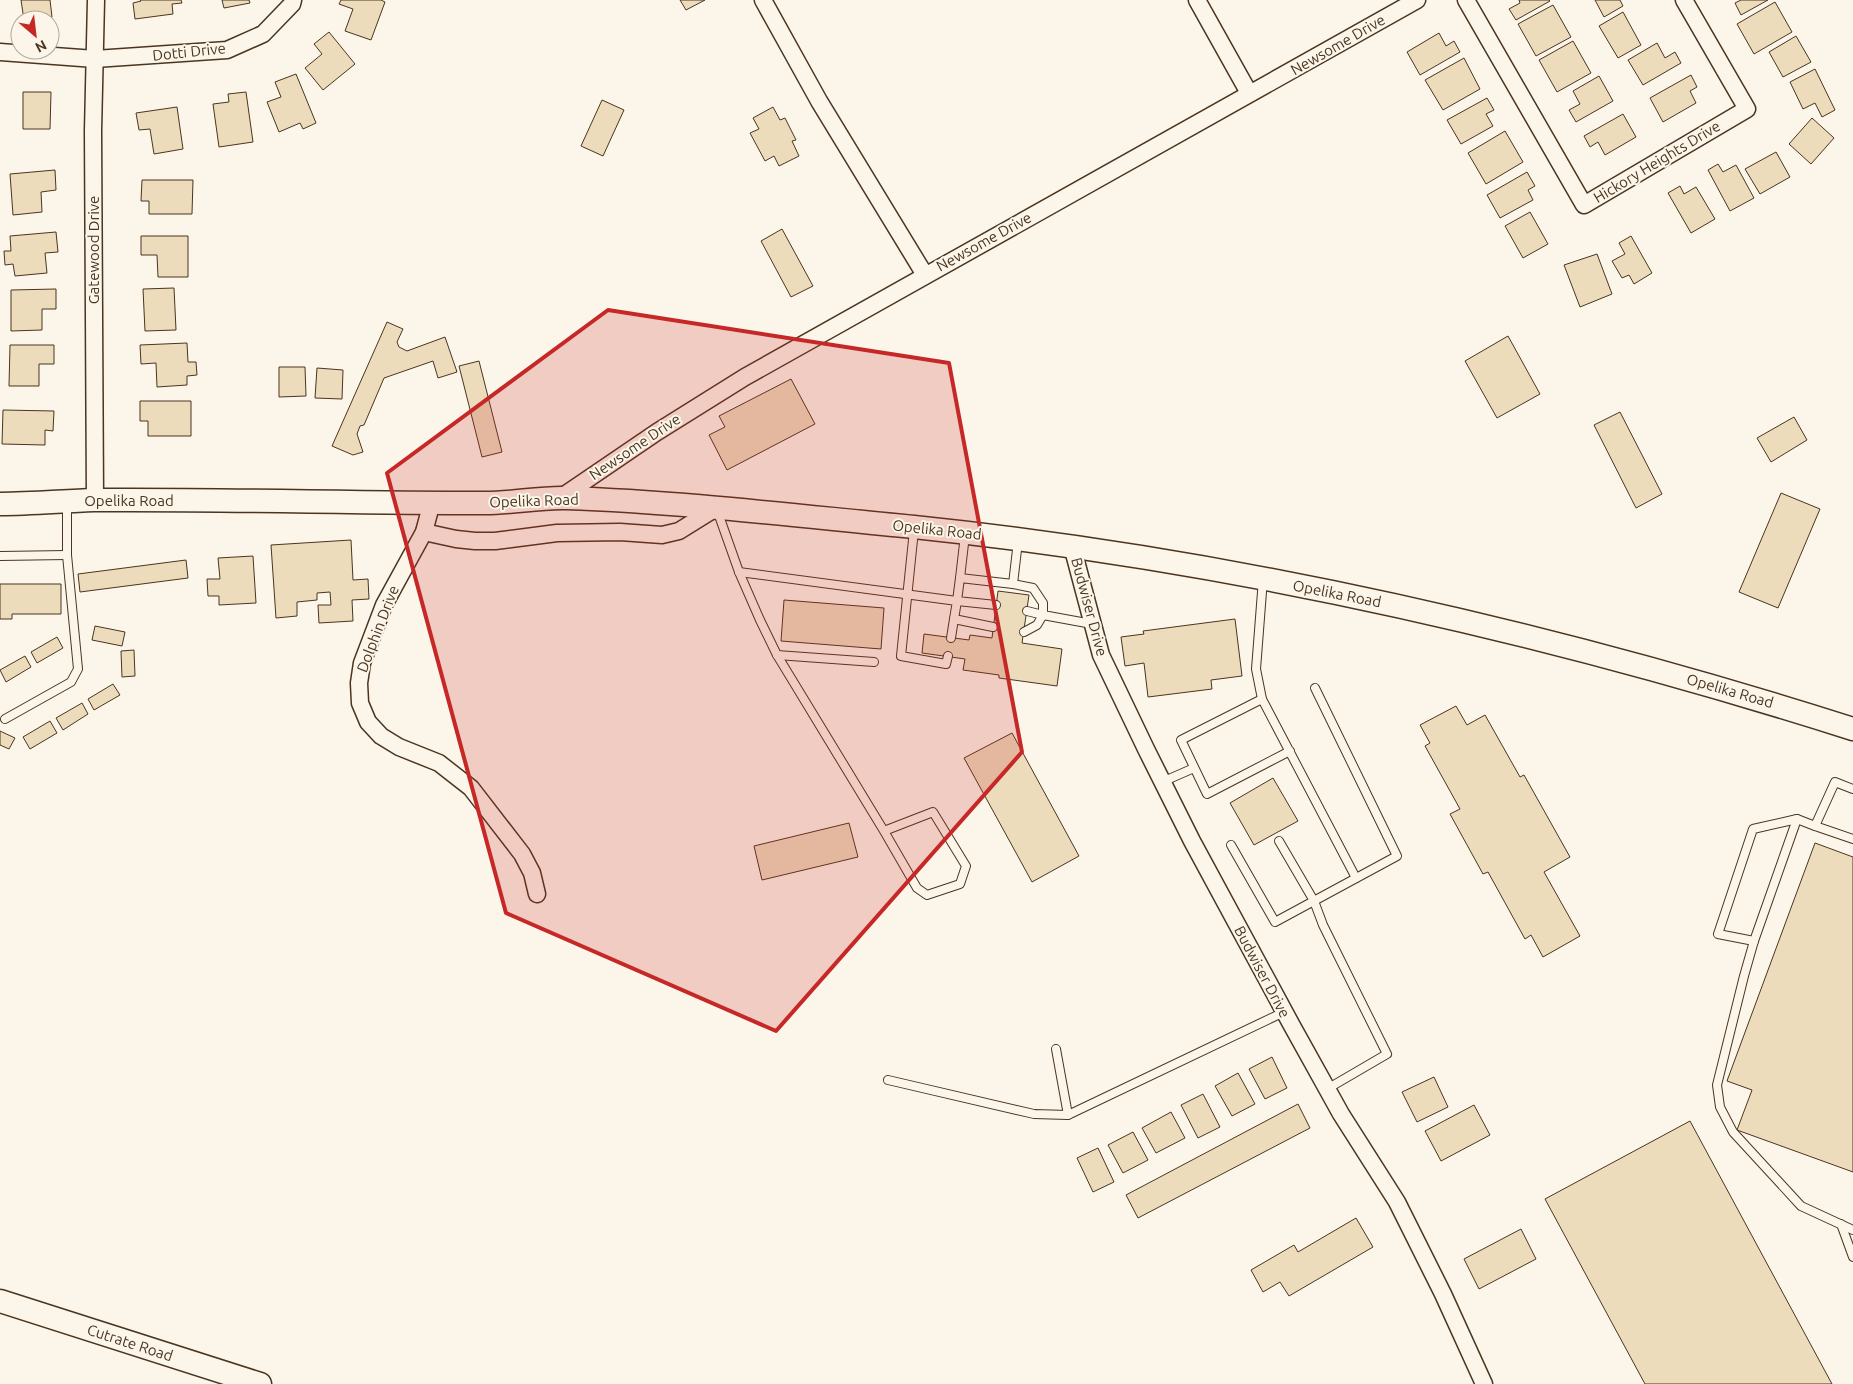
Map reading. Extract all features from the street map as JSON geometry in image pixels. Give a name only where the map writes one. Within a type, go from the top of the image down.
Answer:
[{"type":"main road","name":"Opelika Road","points":[[0,504],[95,500],[486,504],[560,498],[716,508],[966,532],[1145,557],[1370,600],[1573,648],[1774,704],[1853,729]]},
{"type":"main road","name":"Cutrate Road","points":[[0,1301],[260,1384]]},
{"type":"street","name":"Gatewood Drive","points":[[95,500],[93,131],[96,0]]},
{"type":"street","name":"Dotti Drive","points":[[0,52],[95,59],[227,50],[263,34],[292,4],[293,0]]},
{"type":"street","points":[[763,0],[820,101],[926,275]]},
{"type":"street","points":[[1197,0],[1249,93]]},
{"type":"street","name":"Newsome Drive","points":[[560,498],[657,432],[745,377],[1417,0]]},
{"type":"street","name":"Hickory Heights Drive","points":[[1466,0],[1584,205],[1747,109],[1684,0]]},
{"type":"street","name":"Dolphin Drive","points":[[432,502],[424,532],[384,605],[362,663],[359,683],[360,703],[368,722],[381,736],[399,747],[439,763],[471,788],[522,854],[532,873],[537,894]]},
{"type":"street","points":[[424,532],[476,541],[495,541],[557,533],[620,532],[662,535],[679,531],[716,508]]},
{"type":"street","name":"Budwiser Drive","points":[[1072,546],[1101,655],[1162,782],[1192,841],[1327,1089],[1397,1202],[1443,1294],[1484,1384]]},
{"type":"lane","points":[[5,719],[71,682],[78,669],[68,554],[67,501]]},
{"type":"lane","points":[[716,508],[739,572],[778,655],[917,888],[926,895],[960,884],[966,866],[933,812],[884,831]]},
{"type":"lane","points":[[914,527],[901,656],[946,664],[948,656]]},
{"type":"lane","points":[[951,638],[966,532]]},
{"type":"lane","points":[[1013,584],[1018,539]]},
{"type":"lane","points":[[0,556],[68,554]]},
{"type":"lane","points":[[739,572],[996,605]]},
{"type":"lane","points":[[960,578],[1033,588],[1044,603],[1043,614],[1037,625],[1024,632]]},
{"type":"lane","points":[[1263,579],[1256,669],[1262,699],[1356,878]]},
{"type":"lane","points":[[1027,611],[1092,624]]},
{"type":"lane","points":[[954,619],[993,626]]},
{"type":"lane","points":[[778,655],[874,662]]},
{"type":"lane","points":[[1232,845],[1275,922],[1397,856],[1315,688]]},
{"type":"lane","points":[[1262,699],[1180,740],[1207,794],[1290,751]]},
{"type":"lane","points":[[1162,782],[1194,768]]},
{"type":"lane","points":[[1815,826],[1835,782],[1853,789]]},
{"type":"lane","points":[[1797,819],[1754,941],[1717,1085],[1720,1108],[1732,1132],[1801,1206],[1853,1230]]},
{"type":"lane","points":[[1754,941],[1718,934],[1753,829],[1797,819],[1853,839]]},
{"type":"lane","points":[[1279,841],[1314,901],[1323,925],[1387,1054],[1327,1089]]},
{"type":"lane","points":[[888,1080],[1034,1114],[1068,1115],[1284,1012]]},
{"type":"lane","points":[[1056,1048],[1068,1115]]},
{"type":"lane","points":[[1841,1224],[1853,1257]]},
{"type":"highlighted area","points":[[608,310],[949,363],[1022,752],[776,1031],[506,913],[387,473]]},
{"type":"building","points":[[21,0],[50,0],[51,10],[22,10]]},
{"type":"building","points":[[140,0],[181,0],[182,3],[172,4],[173,14],[135,19],[133,3]]},
{"type":"building","points":[[222,0],[249,0],[250,3],[224,8]]},
{"type":"building","points":[[341,0],[381,0],[385,2],[371,40],[345,31],[353,9],[339,4]]},
{"type":"building","points":[[680,0],[705,0],[686,10]]},
{"type":"building","points":[[1519,0],[1550,1],[1516,20],[1509,9],[1520,3]]},
{"type":"building","points":[[1595,0],[1620,0],[1623,6],[1604,17]]},
{"type":"building","points":[[1741,0],[1768,0],[1741,15],[1735,3]]},
{"type":"building","points":[[1775,2],[1792,32],[1754,54],[1737,24]]},
{"type":"building","points":[[1553,5],[1571,37],[1536,56],[1518,24]]},
{"type":"building","points":[[1623,12],[1641,45],[1618,58],[1599,26]]},
{"type":"building","points":[[329,32],[355,64],[323,90],[305,68],[322,54],[314,44]]},
{"type":"building","points":[[1439,33],[1446,46],[1454,41],[1460,52],[1420,75],[1407,52]]},
{"type":"building","points":[[1796,36],[1811,62],[1783,77],[1769,52]]},
{"type":"building","points":[[1573,41],[1591,73],[1557,92],[1539,60]]},
{"type":"building","points":[[1657,43],[1665,58],[1675,52],[1681,63],[1643,85],[1628,60]]},
{"type":"building","points":[[1464,58],[1480,89],[1443,110],[1425,80]]},
{"type":"building","points":[[1815,69],[1835,110],[1822,117],[1815,103],[1803,109],[1790,82]]},
{"type":"building","points":[[296,74],[316,123],[303,129],[300,123],[279,132],[267,102],[281,97],[275,82]]},
{"type":"building","points":[[1691,75],[1697,87],[1690,91],[1696,103],[1663,122],[1650,98]]},
{"type":"building","points":[[1599,76],[1613,101],[1576,122],[1569,110],[1580,104],[1573,91]]},
{"type":"building","points":[[23,92],[51,92],[50,129],[23,129]]},
{"type":"building","points":[[246,92],[253,142],[219,147],[213,104],[229,102],[228,94]]},
{"type":"building","points":[[1487,98],[1494,110],[1486,114],[1493,126],[1461,144],[1447,120]]},
{"type":"building","points":[[602,100],[624,110],[603,156],[581,146]]},
{"type":"building","points":[[177,107],[183,149],[154,154],[150,129],[139,130],[136,113]]},
{"type":"building","points":[[773,107],[780,120],[785,118],[796,140],[792,141],[799,156],[779,166],[774,156],[765,161],[750,133],[759,129],[753,118]]},
{"type":"building","points":[[1623,114],[1636,137],[1605,155],[1598,142],[1590,147],[1584,136]]},
{"type":"building","points":[[1812,118],[1834,138],[1811,164],[1789,144]]},
{"type":"building","points":[[1505,131],[1523,162],[1486,184],[1468,153]]},
{"type":"building","points":[[1776,152],[1790,177],[1760,194],[1745,169]]},
{"type":"building","points":[[1718,164],[1723,172],[1736,165],[1754,198],[1730,211],[1708,170]]},
{"type":"building","points":[[55,170],[56,190],[41,192],[42,212],[13,215],[10,174]]},
{"type":"building","points":[[1527,172],[1535,186],[1528,190],[1533,200],[1500,218],[1487,195]]},
{"type":"building","points":[[142,180],[193,180],[192,214],[149,214],[149,201],[141,201]]},
{"type":"building","points":[[1680,186],[1684,194],[1696,187],[1715,219],[1691,233],[1668,193]]},
{"type":"building","points":[[1530,212],[1548,244],[1523,258],[1505,226]]},
{"type":"building","points":[[782,229],[813,286],[791,297],[761,241]]},
{"type":"building","points":[[56,232],[58,252],[45,253],[47,273],[15,276],[13,264],[5,265],[4,251],[11,251],[10,236]]},
{"type":"building","points":[[141,236],[188,236],[188,277],[158,277],[157,255],[141,255]]},
{"type":"building","points":[[1631,236],[1652,273],[1634,284],[1629,275],[1622,278],[1612,261],[1625,254],[1619,243]]},
{"type":"building","points":[[1597,254],[1612,294],[1580,307],[1564,265]]},
{"type":"building","points":[[174,288],[176,330],[145,331],[143,289]]},
{"type":"building","points":[[56,289],[56,309],[42,309],[42,330],[11,331],[11,290]]},
{"type":"building","points":[[387,322],[403,329],[397,342],[399,347],[407,351],[445,337],[457,372],[438,378],[433,361],[384,378],[364,425],[360,426],[357,434],[363,452],[353,455],[332,446]]},
{"type":"building","points":[[1508,336],[1540,394],[1497,418],[1465,361]]},
{"type":"building","points":[[187,343],[188,362],[196,362],[197,375],[187,376],[187,385],[157,387],[156,363],[141,364],[140,345]]},
{"type":"building","points":[[10,345],[54,345],[54,364],[39,364],[39,386],[9,386]]},
{"type":"building","points":[[479,361],[502,452],[482,457],[459,366]]},
{"type":"building","points":[[279,367],[305,367],[306,396],[279,397]]},
{"type":"building","points":[[317,368],[343,370],[342,399],[315,398]]},
{"type":"building","points":[[791,379],[815,424],[727,470],[709,435],[725,427],[719,416]]},
{"type":"building","points":[[140,401],[191,401],[191,436],[148,436],[148,421],[140,421]]},
{"type":"building","points":[[3,410],[54,411],[53,431],[45,430],[45,445],[2,444]]},
{"type":"building","points":[[1620,412],[1662,494],[1636,508],[1594,425]]},
{"type":"building","points":[[1794,417],[1807,440],[1771,462],[1757,438]]},
{"type":"building","points":[[1781,493],[1820,509],[1778,608],[1739,592]]},
{"type":"building","points":[[351,540],[353,580],[368,579],[369,599],[352,600],[353,621],[319,623],[318,605],[331,605],[330,592],[317,593],[317,600],[297,602],[297,616],[276,618],[271,545]]},
{"type":"building","points":[[253,556],[256,603],[219,605],[219,596],[208,596],[207,579],[220,579],[218,558]]},
{"type":"building","points":[[186,560],[188,578],[80,592],[78,574]]},
{"type":"building","points":[[0,584],[61,584],[61,614],[12,614],[12,619],[0,619]]},
{"type":"building","points":[[998,591],[1029,595],[1022,643],[1062,649],[1057,686],[999,678],[999,675],[963,670],[965,659],[922,653],[924,634],[969,640],[970,635],[992,638]]},
{"type":"building","points":[[784,600],[884,608],[881,649],[781,641]]},
{"type":"building","points":[[1235,619],[1242,676],[1211,680],[1212,689],[1148,697],[1144,663],[1125,666],[1121,637],[1144,634],[1143,631]]},
{"type":"building","points":[[95,626],[125,632],[122,646],[92,640]]},
{"type":"building","points":[[57,637],[63,648],[37,663],[31,652]]},
{"type":"building","points":[[134,650],[135,676],[122,677],[121,651]]},
{"type":"building","points":[[25,656],[31,667],[6,682],[0,670]]},
{"type":"building","points":[[113,684],[120,695],[94,710],[88,699]]},
{"type":"building","points":[[82,703],[88,714],[63,730],[56,718]]},
{"type":"building","points":[[1456,706],[1467,725],[1485,715],[1520,777],[1524,775],[1570,857],[1544,872],[1580,936],[1543,957],[1531,935],[1525,939],[1488,872],[1483,874],[1450,814],[1460,809],[1425,746],[1430,743],[1420,725]]},
{"type":"building","points":[[50,721],[57,733],[30,749],[23,737]]},
{"type":"building","points":[[0,731],[15,738],[9,749],[0,745]]},
{"type":"building","points":[[1012,733],[1079,856],[1032,882],[964,758]]},
{"type":"building","points":[[1273,778],[1298,821],[1254,845],[1230,803]]},
{"type":"building","points":[[849,823],[858,857],[762,880],[754,846]]},
{"type":"building","points":[[1815,843],[1853,857],[1853,1172],[1737,1130],[1752,1090],[1727,1081]]},
{"type":"building","points":[[1272,1057],[1287,1088],[1265,1099],[1249,1069]]},
{"type":"building","points":[[1238,1073],[1255,1104],[1232,1116],[1215,1086]]},
{"type":"building","points":[[1434,1077],[1448,1107],[1417,1122],[1402,1092]]},
{"type":"building","points":[[1203,1094],[1220,1127],[1198,1138],[1181,1105]]},
{"type":"building","points":[[1298,1104],[1310,1128],[1138,1218],[1126,1195]]},
{"type":"building","points":[[1474,1105],[1490,1135],[1441,1161],[1425,1131]]},
{"type":"building","points":[[1171,1112],[1185,1138],[1156,1153],[1142,1128]]},
{"type":"building","points":[[1690,1121],[1832,1384],[1645,1384],[1545,1199]]},
{"type":"building","points":[[1133,1132],[1148,1160],[1123,1173],[1108,1145]]},
{"type":"building","points":[[1098,1148],[1114,1182],[1093,1192],[1077,1158]]},
{"type":"building","points":[[1356,1218],[1373,1247],[1289,1296],[1280,1282],[1263,1292],[1251,1270],[1294,1245],[1298,1252]]},
{"type":"building","points":[[1521,1229],[1536,1259],[1479,1289],[1464,1259]]}]
